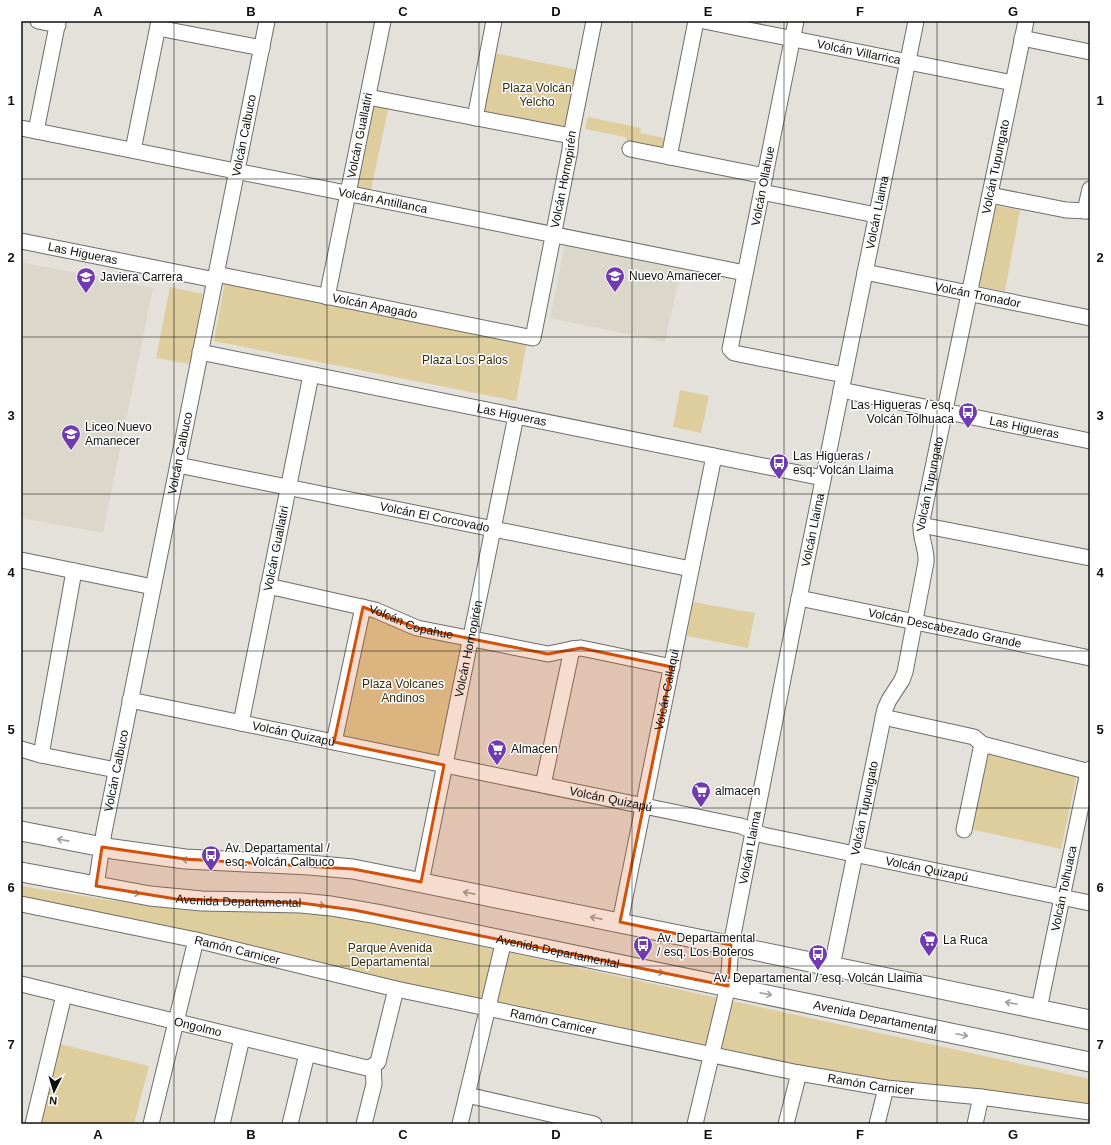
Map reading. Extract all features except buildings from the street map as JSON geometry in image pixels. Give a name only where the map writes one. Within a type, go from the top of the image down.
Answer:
[{"type":"main road","points":[[21,831],[102,847],[185,860],[309,865],[354,869],[620,922],[1090,1020]]},
{"type":"main road","name":"Avenida Departamental","points":[[21,872],[150,896],[202,901],[271,902],[331,906],[377,914],[1090,1062]]},
{"type":"street","points":[[36,131],[58,23],[38,21]]},
{"type":"street","name":"Volcán Calbuco","points":[[96,886],[116,770],[268,21]]},
{"type":"street","name":"Volcán Guallatiri","points":[[327,297],[383,21]]},
{"type":"street","points":[[475,118],[494,21]]},
{"type":"street","name":"Volcán Hornopirén","points":[[533,338],[594,21]]},
{"type":"street","points":[[668,157],[696,21]]},
{"type":"street","name":"Volcán Villarrica","points":[[704,21],[1013,83]]},
{"type":"street","name":"Volcán Ollahue","points":[[731,351],[730,347],[796,21]]},
{"type":"street","name":"Volcán Llaima","points":[[695,1124],[728,986],[731,945],[753,830],[842,382],[916,21]]},
{"type":"street","name":"Volcán Tupungato","points":[[832,966],[883,717],[889,700],[902,680],[905,672],[926,562],[926,550],[921,537],[921,525],[1026,21]]},
{"type":"street","points":[[133,150],[159,24],[262,48]]},
{"type":"street","points":[[1022,38],[1090,52]]},
{"type":"street","points":[[368,97],[571,136]]},
{"type":"street","name":"Volcán Antillanca","points":[[21,128],[745,273]]},
{"type":"street","points":[[630,150],[765,176]]},
{"type":"street","points":[[990,195],[1066,210],[1088,211],[1090,188]]},
{"type":"street","points":[[762,192],[876,215]]},
{"type":"street","name":"Las Higueras","points":[[21,241],[216,277]]},
{"type":"street","name":"Volcán Tronador","points":[[865,272],[1090,318]]},
{"type":"street","name":"Volcán Apagado","points":[[216,277],[327,297],[533,338]]},
{"type":"street","name":"Las Higueras","points":[[731,351],[945,411],[1090,441]]},
{"type":"street","name":"Las Higueras","points":[[200,352],[823,478]]},
{"type":"street","name":"Volcán Guallatiri","points":[[241,723],[311,375]]},
{"type":"street","name":"Volcán Hornopirén","points":[[421,882],[516,416]]},
{"type":"street","name":"Volcán Callaqui","points":[[620,922],[714,456]]},
{"type":"street","name":"Volcán El Corcovado","points":[[178,465],[691,569]]},
{"type":"street","points":[[921,525],[1090,558]]},
{"type":"street","points":[[21,560],[153,587]]},
{"type":"street","points":[[42,755],[74,571]]},
{"type":"street","name":"Volcán Copahue","points":[[268,586],[375,610],[417,628],[548,654],[572,648],[580,648],[672,667]]},
{"type":"street","name":"Volcán Descabezado Grande","points":[[799,598],[1090,658]]},
{"type":"street","points":[[334,742],[363,607]]},
{"type":"street","points":[[543,785],[572,648]]},
{"type":"street","name":"Volcán Quizapú","points":[[130,700],[741,826],[763,835],[1090,904]]},
{"type":"street","points":[[883,717],[974,737],[982,744],[1089,771]]},
{"type":"street","points":[[964,830],[982,744]]},
{"type":"street","points":[[21,749],[42,755],[116,770]]},
{"type":"street","name":"Volcán Tolhuaca","points":[[1039,1009],[1089,771]]},
{"type":"street","name":"Ramón Carnicer","points":[[21,904],[196,940],[396,989],[798,1073],[886,1088],[981,1097],[1090,1112]]},
{"type":"street","points":[[151,1124],[196,940]]},
{"type":"street","points":[[460,1124],[504,940]]},
{"type":"street","name":"Ongolmo","points":[[21,984],[364,1068],[374,1066]]},
{"type":"street","points":[[364,1124],[374,1080],[374,1066],[379,1059],[396,989]]},
{"type":"street","points":[[33,1124],[64,995]]},
{"type":"street","points":[[222,1124],[242,1038]]},
{"type":"street","points":[[290,1124],[307,1054]]},
{"type":"street","points":[[786,1124],[798,1073]]},
{"type":"street","points":[[877,1124],[886,1088]]},
{"type":"street","points":[[467,1095],[594,1124]]},
{"type":"street","points":[[975,1124],[981,1097]]},
{"type":"highlighted area","points":[[363,607],[417,628],[548,654],[581,648],[672,667],[620,922],[731,945],[728,986],[354,910],[301,903],[176,899],[96,886],[102,847],[185,859],[353,869],[421,882],[444,765],[334,742]]},
{"type":"shaded area","name":"Nuevo Amanecer","points":[[565,244],[681,269],[665,342],[550,318]]},
{"type":"shaded area","name":"Liceo Nuevo Amanecer","points":[[21,262],[153,288],[103,533],[21,518]]},
{"type":"green space","name":"Plaza Volcán Yelcho","points":[[494,53],[578,70],[565,127],[558,131],[487,117],[483,111]]},
{"type":"green space","points":[[371,105],[389,105],[370,194],[355,190]]},
{"type":"green space","points":[[588,117],[641,128],[640,133],[665,138],[662,152],[632,146],[625,137],[585,129]]},
{"type":"green space","points":[[993,205],[1020,210],[1005,291],[978,286]]},
{"type":"green space","name":"Plaza Los Palos","points":[[225,282],[527,341],[516,401],[214,341]]},
{"type":"green space","points":[[170,287],[203,294],[190,364],[156,358]]},
{"type":"green space","points":[[680,390],[709,396],[701,433],[673,427]]},
{"type":"green space","points":[[693,602],[755,613],[748,648],[687,636]]},
{"type":"green space","name":"Plaza Volcanes Andinos","points":[[365,612],[466,642],[442,762],[340,740]]},
{"type":"green space","points":[[987,753],[1077,774],[1061,849],[970,829]]},
{"type":"green space","name":"Parque Avenida Departamental","points":[[21,886],[109,900],[194,911],[282,910],[323,912],[1090,1079],[1090,1106],[973,1093],[794,1068],[21,903]]},
{"type":"green space","points":[[60,1044],[149,1066],[134,1124],[40,1124]]},
{"type":"place","name":"Nuevo Amanecer","points":[[615,293]]},
{"type":"place","name":"Javiera Carrera","points":[[86,294]]},
{"type":"place","name":"Las Higueras / esq. Volcán Tolhuaca","points":[[968,429]]},
{"type":"place","name":"Liceo Nuevo Amanecer","points":[[71,451]]},
{"type":"place","name":"Las Higueras / esq. Volcán Llaima","points":[[779,480]]},
{"type":"place","name":"Almacen","points":[[497,766]]},
{"type":"place","name":"almacen","points":[[701,808]]},
{"type":"place","name":"Av. Departamental / esq. Volcán Calbuco","points":[[211,872]]},
{"type":"place","name":"La Ruca","points":[[929,957]]},
{"type":"place","name":"Av. Departamental / esq. Los Boteros","points":[[643,962]]},
{"type":"place","name":"Av. Departamental / esq. Volcán Llaima","points":[[818,971]]}]
